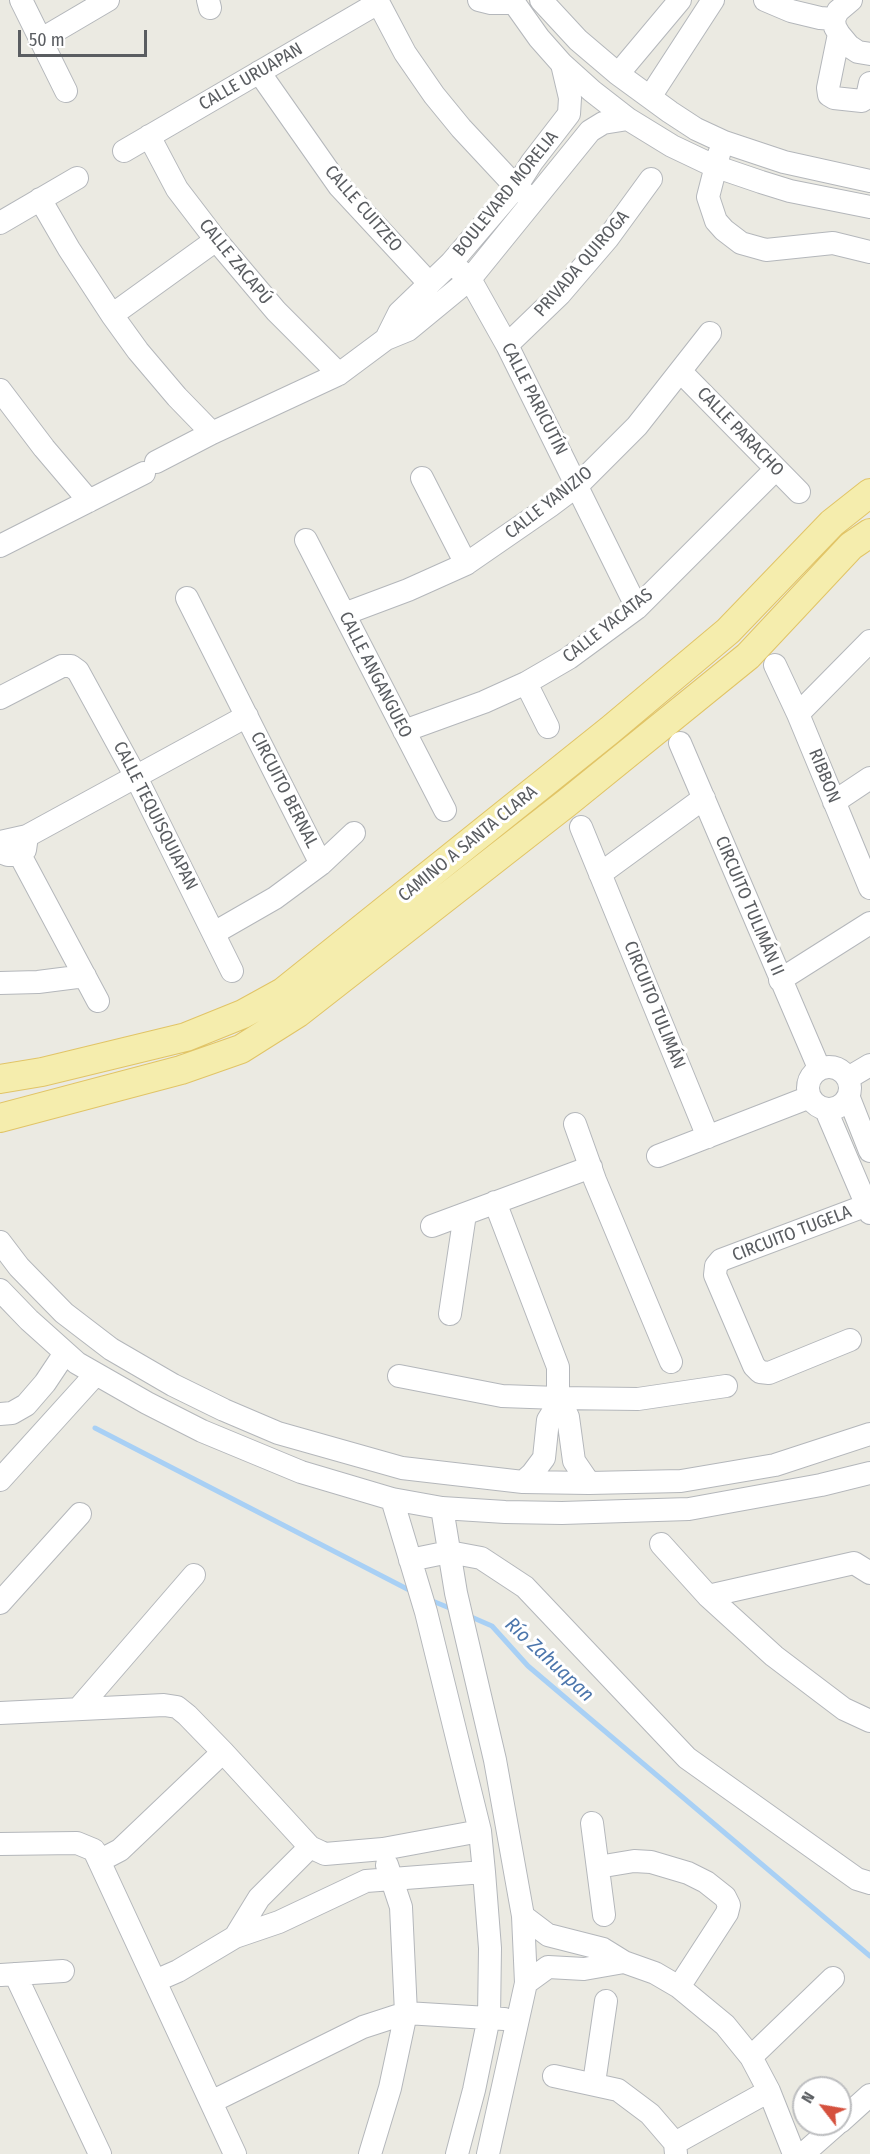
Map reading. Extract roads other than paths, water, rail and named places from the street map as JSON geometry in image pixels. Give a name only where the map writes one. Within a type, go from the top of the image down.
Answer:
[{"type":"main road","name":"CAMINO A SANTA CLARA","points":[[0,1079],[42,1072],[186,1037],[243,1014],[283,992],[729,631],[832,523],[870,493]]},
{"type":"main road","name":"CAMINO A SANTA CLARA","points":[[0,1118],[181,1070],[241,1049],[298,1013],[568,802],[748,656],[851,546],[870,533]]},
{"type":"street","points":[[21,0],[66,91]]},
{"type":"street","points":[[40,40],[108,0]]},
{"type":"street","points":[[479,0],[491,3],[513,2],[539,38],[562,64],[628,119],[672,146],[714,166],[790,191],[870,207]]},
{"type":"street","points":[[541,0],[578,40],[618,74],[696,129],[724,142],[784,162],[870,181]]},
{"type":"street","points":[[618,74],[680,0]]},
{"type":"street","points":[[650,97],[713,0]]},
{"type":"street","points":[[765,0],[791,11],[820,18],[836,27],[858,52],[870,54]]},
{"type":"street","points":[[851,0],[838,11],[829,95],[834,98],[862,101],[867,97],[870,83]]},
{"type":"street","points":[[377,2],[405,52],[434,95],[461,128],[516,187],[534,201]]},
{"type":"street","name":"CALLE URUAPAN","points":[[124,151],[377,2]]},
{"type":"street","name":"BOULEVARD MORELIA","points":[[386,339],[399,313],[451,263],[516,187],[569,114],[570,98],[562,64]]},
{"type":"street","name":"CALLE CUITZEO","points":[[259,72],[339,186],[429,283]]},
{"type":"street","points":[[569,114],[590,130],[603,123],[628,119]]},
{"type":"street","name":"BOULEVARD MORELIA","points":[[0,546],[89,501],[212,433],[339,374],[386,339],[408,330],[470,279],[590,130]]},
{"type":"street","name":"CALLE ZACAPÚ","points":[[149,136],[177,189],[216,240],[276,311],[339,374]]},
{"type":"street","points":[[724,142],[714,166],[708,196],[716,221],[741,243],[766,250],[833,243],[870,252]]},
{"type":"street","points":[[0,223],[78,178]]},
{"type":"street","name":"PRIVADA QUIROGA","points":[[507,345],[560,294],[601,246],[651,179]]},
{"type":"street","points":[[40,200],[69,249],[138,351],[177,398],[212,433]]},
{"type":"street","points":[[112,315],[216,240]]},
{"type":"street","name":"CALLE PARICUTÍN","points":[[451,263],[470,279],[507,345],[637,608]]},
{"type":"street","name":"CALLE YANIZIO","points":[[344,614],[408,590],[466,564],[515,532],[578,485],[637,426],[710,333]]},
{"type":"street","name":"CALLE PARACHO","points":[[681,372],[799,492]]},
{"type":"street","points":[[0,392],[89,501]]},
{"type":"street","name":"CALLE YACATAS","points":[[404,731],[484,702],[526,683],[569,658],[637,608],[776,469]]},
{"type":"street","points":[[422,478],[466,564]]},
{"type":"street","name":"CALLE ANGANGUEO","points":[[306,540],[445,810]]},
{"type":"street","name":"CIRCUITO BERNAL","points":[[188,598],[321,864]]},
{"type":"street","points":[[798,714],[870,640]]},
{"type":"street","name":"RIBBON","points":[[775,665],[798,714],[870,888]]},
{"type":"street","name":"CALLE TEQUISQUIAPAN","points":[[0,698],[62,666],[71,666],[78,670],[135,777],[232,970]]},
{"type":"street","points":[[526,683],[548,728]]},
{"type":"street","points":[[16,847],[135,777],[247,716]]},
{"type":"street","name":"CIRCUITO TULIMÁN II","points":[[680,743],[819,1068]]},
{"type":"street","points":[[834,802],[870,778]]},
{"type":"street","points":[[600,874],[704,798]]},
{"type":"street","name":"CIRCUITO TULIMÁN","points":[[581,827],[708,1137]]},
{"type":"street","name":"CIRCUITO BERNAL","points":[[214,933],[275,898],[321,864],[354,833]]},
{"type":"street","points":[[0,842],[16,847],[98,1001]]},
{"type":"street","points":[[780,980],[870,924]]},
{"type":"street","points":[[0,983],[38,982],[84,976]]},
{"type":"street","points":[[658,1156],[708,1137],[818,1103],[839,1108],[848,1088],[870,1065]]},
{"type":"street","points":[[869,1208],[818,1103],[807,1092],[809,1078],[819,1068],[832,1066],[844,1072],[870,1151]]},
{"type":"street","points":[[575,1124],[671,1362]]},
{"type":"street","points":[[432,1226],[591,1167]]},
{"type":"street","points":[[495,1202],[558,1367],[558,1401],[548,1420],[544,1458],[523,1482]]},
{"type":"street","name":"CIRCUITO TUGELA","points":[[850,1340],[769,1372],[760,1372],[754,1366],[716,1275],[716,1266],[722,1260],[869,1208]]},
{"type":"street","points":[[450,1314],[465,1214]]},
{"type":"street","points":[[1,1244],[37,1287],[64,1313],[111,1348],[173,1385],[278,1433],[402,1468],[523,1482],[589,1484],[681,1481],[727,1475],[775,1465],[870,1434]]},
{"type":"street","points":[[16,1307],[37,1287]]},
{"type":"street","points":[[0,1290],[65,1353],[95,1375],[202,1431],[301,1472],[392,1499],[442,1508],[562,1513],[689,1509],[869,1475]]},
{"type":"street","points":[[0,1414],[12,1413],[26,1405],[45,1383],[65,1353]]},
{"type":"street","points":[[0,1480],[95,1375]]},
{"type":"street","points":[[399,1376],[502,1396],[558,1401],[638,1399],[726,1386]]},
{"type":"street","points":[[558,1401],[568,1417],[574,1461],[589,1484]]},
{"type":"street","points":[[544,1458],[574,1461]]},
{"type":"street","points":[[392,1499],[426,1612],[480,1831],[490,1948],[489,2017],[458,2154]]},
{"type":"street","points":[[442,1508],[456,1593],[495,1760],[523,1916],[526,1983],[488,2153]]},
{"type":"street","points":[[0,1603],[80,1514]]},
{"type":"street","points":[[661,1544],[708,1596],[774,1656],[844,1709],[870,1721]]},
{"type":"street","points":[[410,1560],[449,1552],[481,1558],[525,1587],[687,1758],[857,1879],[870,1883]]},
{"type":"street","points":[[708,1596],[865,1564]]},
{"type":"street","points":[[79,1708],[194,1575]]},
{"type":"street","points":[[0,1713],[164,1705],[177,1707],[223,1752],[310,1847],[325,1854],[383,1849],[480,1831]]},
{"type":"street","points":[[99,1861],[120,1850],[223,1752]]},
{"type":"street","points":[[592,1823],[604,1915]]},
{"type":"street","points":[[0,1844],[77,1843],[94,1850],[235,2154]]},
{"type":"street","points":[[235,1936],[259,1898],[310,1847]]},
{"type":"street","points":[[370,2154],[390,2088],[406,2013],[401,1907],[383,1849]]},
{"type":"street","points":[[598,1868],[634,1861],[651,1862],[688,1872],[725,1897],[729,1905],[727,1913],[679,1987]]},
{"type":"street","points":[[155,1981],[178,1971],[235,1936],[279,1922],[366,1881],[484,1872]]},
{"type":"street","points":[[523,1916],[548,1935],[603,1949],[624,1962],[655,1973],[679,1987],[725,2025],[751,2057],[769,2091],[794,2154]]},
{"type":"street","points":[[548,1935],[548,1967]]},
{"type":"street","points":[[526,1983],[548,1967],[584,1969],[624,1962]]},
{"type":"street","points":[[63,1971],[7,1975],[100,2154]]},
{"type":"street","points":[[751,2057],[833,1978]]},
{"type":"street","points":[[594,2083],[606,2001]]},
{"type":"street","points":[[211,2102],[363,2027],[406,2013],[489,2017],[517,2021]]},
{"type":"street","points":[[554,2076],[618,2090],[650,2115],[675,2148],[769,2091]]},
{"type":"street","points":[[852,2111],[870,2095]]},
{"type":"street","points":[[803,2154],[824,2136]]},
{"type":"waterway","name":"Río Zahuapan","points":[[95,1428],[413,1592]]},
{"type":"waterway","name":"Río Zahuapan","points":[[430,1600],[452,1609]]},
{"type":"waterway","name":"Río Zahuapan","points":[[469,1616],[492,1626],[528,1666],[870,1956]]}]
